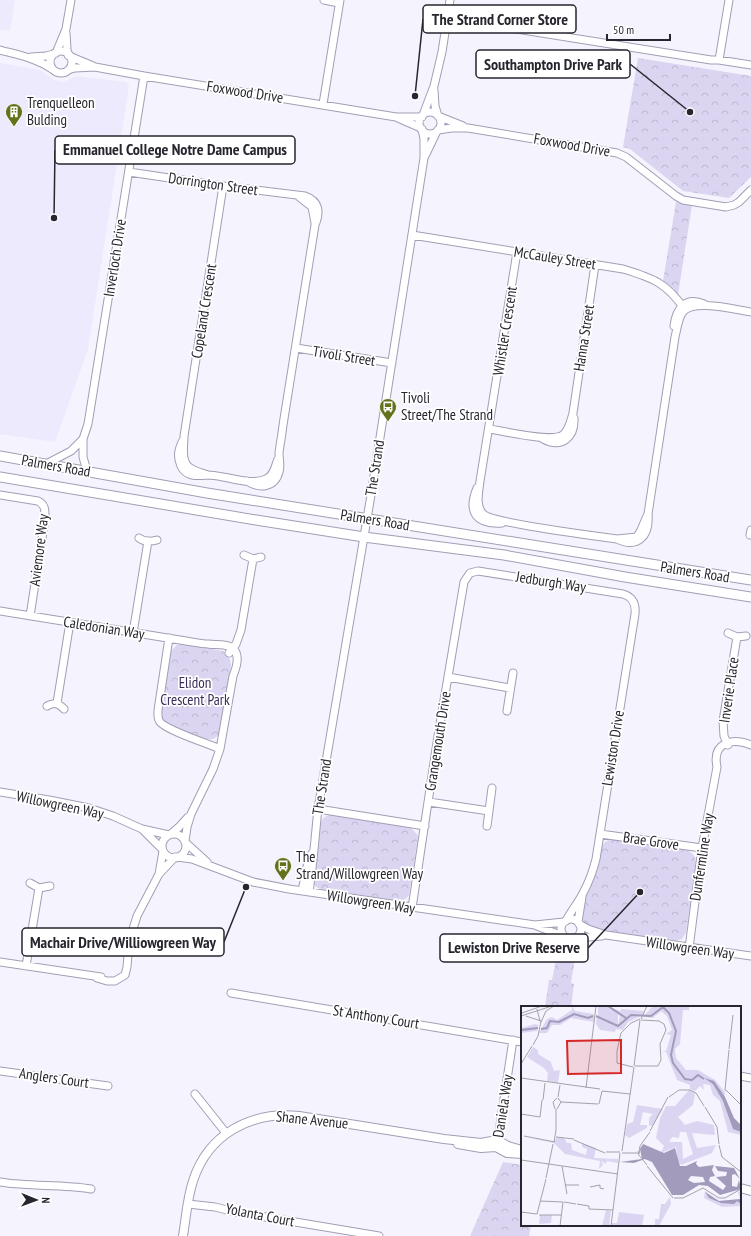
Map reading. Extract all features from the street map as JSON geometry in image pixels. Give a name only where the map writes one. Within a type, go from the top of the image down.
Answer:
[{"type":"main road","name":"Palmers Road","points":[[0,456],[207,493],[751,580]]},
{"type":"main road","name":"Palmers Road","points":[[0,477],[240,518],[364,537],[504,555],[625,577],[751,597]]},
{"type":"street","points":[[68,70],[72,63],[67,49],[66,29],[71,0]]},
{"type":"street","points":[[323,104],[340,1],[324,0]]},
{"type":"street","points":[[434,86],[435,106],[441,124],[438,130],[432,134],[428,134],[422,129],[420,123],[434,86],[441,57],[450,0]]},
{"type":"street","points":[[719,60],[729,0]]},
{"type":"street","points":[[447,18],[751,65]]},
{"type":"street","points":[[53,69],[50,61],[55,54],[66,29]]},
{"type":"street","name":"Foxwood Drive","points":[[0,50],[41,62],[53,69],[55,72],[61,73],[75,68],[96,67]]},
{"type":"street","name":"Foxwood Drive","points":[[27,57],[41,57],[61,52],[96,67],[144,76],[396,117],[422,116]]},
{"type":"street","name":"Inverloch Drive","points":[[46,464],[71,451],[82,439],[88,424],[144,76]]},
{"type":"street","points":[[422,116],[432,112],[438,116]]},
{"type":"street","name":"Foxwood Drive","points":[[438,116],[468,128]]},
{"type":"street","name":"Foxwood Drive","points":[[396,117],[422,129]]},
{"type":"street","name":"Foxwood Drive","points":[[438,130],[468,128],[617,153],[626,157],[676,196],[689,201],[720,206],[730,206],[739,202],[751,190]]},
{"type":"street","name":"The Strand","points":[[306,892],[308,862],[313,849],[318,809],[364,537],[424,158],[424,139],[422,129]]},
{"type":"street","name":"The Strand","points":[[424,158],[438,130]]},
{"type":"street","name":"Dorrington Street","points":[[129,172],[310,198],[314,206]]},
{"type":"street","name":"Copeland Crescent","points":[[223,186],[184,436],[184,456],[187,465],[196,471],[208,475],[247,481],[264,480],[271,476],[279,455],[315,225],[319,214],[314,206]]},
{"type":"street","name":"McCauley Street","points":[[412,235],[623,269],[657,281],[667,288],[684,308]]},
{"type":"street","name":"Whistler Crescent","points":[[517,252],[480,481],[472,502],[476,515],[488,523],[510,523],[617,539],[637,537],[648,514],[675,337],[674,326],[676,316],[678,311],[684,308]]},
{"type":"street","name":"Hanna Street","points":[[489,428],[540,438],[548,442],[557,443],[568,438],[573,428],[573,412],[595,265]]},
{"type":"street","points":[[684,308],[689,302],[695,301],[708,305],[751,312]]},
{"type":"street","name":"Tivoli Street","points":[[296,348],[392,363]]},
{"type":"street","name":"Inverloch Drive","points":[[82,439],[87,471]]},
{"type":"street","name":"Aviemore Way","points":[[0,494],[38,501],[45,507],[45,519],[30,616]]},
{"type":"street","points":[[139,538],[148,541],[157,540]]},
{"type":"street","points":[[133,633],[148,541]]},
{"type":"street","points":[[244,555],[253,559],[261,557]]},
{"type":"street","points":[[159,874],[176,857],[184,852],[187,827],[191,814],[213,769],[220,749],[237,661],[236,652],[231,651],[238,640],[241,630],[253,559]]},
{"type":"street","name":"Jedburgh Way","points":[[468,575],[475,571],[483,572],[623,594],[629,596],[633,600]]},
{"type":"street","name":"Grangemouth Drive","points":[[412,908],[448,677],[464,582],[468,575]]},
{"type":"street","name":"Lewiston Drive","points":[[565,921],[588,884],[594,867],[635,614],[633,600]]},
{"type":"street","name":"Caledonian Way","points":[[0,611],[133,633],[230,646],[231,651]]},
{"type":"street","points":[[57,703],[70,622]]},
{"type":"street","name":"Inverie Place","points":[[728,633],[737,637],[746,636]]},
{"type":"street","name":"Inverie Place","points":[[727,744],[724,736],[723,721],[737,637]]},
{"type":"street","points":[[169,638],[158,710],[159,720],[171,729],[220,749]]},
{"type":"street","points":[[507,711],[513,673]]},
{"type":"street","points":[[448,677],[510,688]]},
{"type":"street","points":[[47,706],[57,703]]},
{"type":"street","points":[[57,703],[64,709]]},
{"type":"street","points":[[727,744],[739,741],[751,745]]},
{"type":"street","name":"Dunfermline Way","points":[[688,948],[702,848],[717,767],[722,752],[727,744]]},
{"type":"street","points":[[487,826],[492,788]]},
{"type":"street","name":"Willowgreen Way","points":[[0,792],[89,808],[113,816],[142,829],[170,834]]},
{"type":"street","points":[[429,802],[489,811]]},
{"type":"street","points":[[318,809],[425,826]]},
{"type":"street","points":[[0,962],[97,978],[107,981],[115,981],[124,975],[126,971],[131,934],[138,916],[159,874],[163,850],[162,844],[164,840],[191,814]]},
{"type":"street","name":"Willowgreen Way","points":[[142,829],[153,838],[163,850]]},
{"type":"street","points":[[170,834],[180,836],[185,842]]},
{"type":"street","name":"Brae Grove","points":[[600,834],[702,848]]},
{"type":"street","name":"Willowgreen Way","points":[[185,842],[210,865]]},
{"type":"street","points":[[163,850],[168,856],[176,857]]},
{"type":"street","name":"Willowgreen Way","points":[[176,857],[192,859],[253,882],[306,892],[535,925],[565,937]]},
{"type":"street","points":[[30,883],[39,888],[50,886]]},
{"type":"street","points":[[26,966],[39,888]]},
{"type":"street","name":"Lewiston Drive","points":[[578,923],[582,895]]},
{"type":"street","points":[[571,919],[578,923],[580,932],[574,938],[570,939],[565,937],[562,933],[561,929],[565,921],[571,919]]},
{"type":"street","name":"Willowgreen Way","points":[[535,925],[565,921]]},
{"type":"street","name":"Willowgreen Way","points":[[578,923],[588,929],[606,936]]},
{"type":"street","name":"Willowgreen Way","points":[[574,938],[606,936],[751,956]]},
{"type":"street","name":"St Anthony Court","points":[[231,993],[521,1042]]},
{"type":"street","name":"Daniela Way","points":[[497,1144],[513,1040]]},
{"type":"street","name":"Anglers Court","points":[[0,1071],[108,1086]]},
{"type":"street","points":[[741,1076],[751,1078]]},
{"type":"street","points":[[195,1094],[226,1133]]},
{"type":"street","name":"Shane Avenue","points":[[183,1236],[192,1182],[203,1158],[210,1148],[226,1133],[264,1116],[283,1114],[299,1116],[444,1140],[467,1146],[481,1148],[497,1144],[521,1150]]},
{"type":"street","name":"Shane Avenue","points":[[497,1144],[512,1154],[521,1154]]},
{"type":"street","points":[[0,1182],[70,1186],[91,1189]]},
{"type":"street","points":[[741,1188],[751,1190]]},
{"type":"street","name":"Yolanta Court","points":[[188,1204],[215,1207],[235,1212],[378,1236]]},
{"type":"shaded area","points":[[0,0],[15,0],[10,31],[0,30]]},
{"type":"shaded area","points":[[0,63],[40,70],[54,80],[63,82],[77,76],[126,82],[129,86],[88,349],[55,442],[0,434]]},
{"type":"green space","points":[[638,58],[751,76],[751,177],[729,198],[683,191],[630,149],[623,147]]},
{"type":"green space","points":[[676,202],[692,205],[678,295],[674,289],[663,281]]},
{"type":"green space","name":"Elidon Crescent Park","points":[[184,644],[223,651],[228,656],[230,661],[231,666],[220,730],[218,736],[212,739],[203,738],[184,731],[167,723],[162,717],[161,710],[171,651],[177,645]]},
{"type":"green space","points":[[330,815],[410,827],[417,834],[418,837],[409,895],[407,898],[398,901],[321,889],[315,886],[313,877],[321,822],[324,817]]},
{"type":"green space","points":[[610,839],[686,850],[694,855],[696,864],[686,933],[682,939],[675,941],[609,932],[586,924],[582,919],[582,908],[596,870],[602,846]]},
{"type":"green space","points":[[559,944],[569,947],[577,947],[571,983],[574,984],[571,1006],[545,1006],[549,980],[552,980]]},
{"type":"green space","points":[[503,1162],[521,1165],[521,1226],[531,1226],[529,1236],[470,1236]]},
{"type":"place","name":"The Strand Corner Store","points":[[415,96]]},
{"type":"place","name":"Southampton Drive Park","points":[[690,112]]},
{"type":"place","name":"Trenquelleon Bulding","points":[[14,127]]},
{"type":"place","name":"Emmanuel College Notre Dame Campus","points":[[54,218]]},
{"type":"place","name":"Tivoli Street/The Strand","points":[[388,422]]},
{"type":"place","name":"The Strand/Willowgreen Way","points":[[283,881]]},
{"type":"place","name":"Machair Drive/Williowgreen Way","points":[[246,887]]},
{"type":"place","name":"Lewiston Drive Reserve","points":[[640,892]]}]
